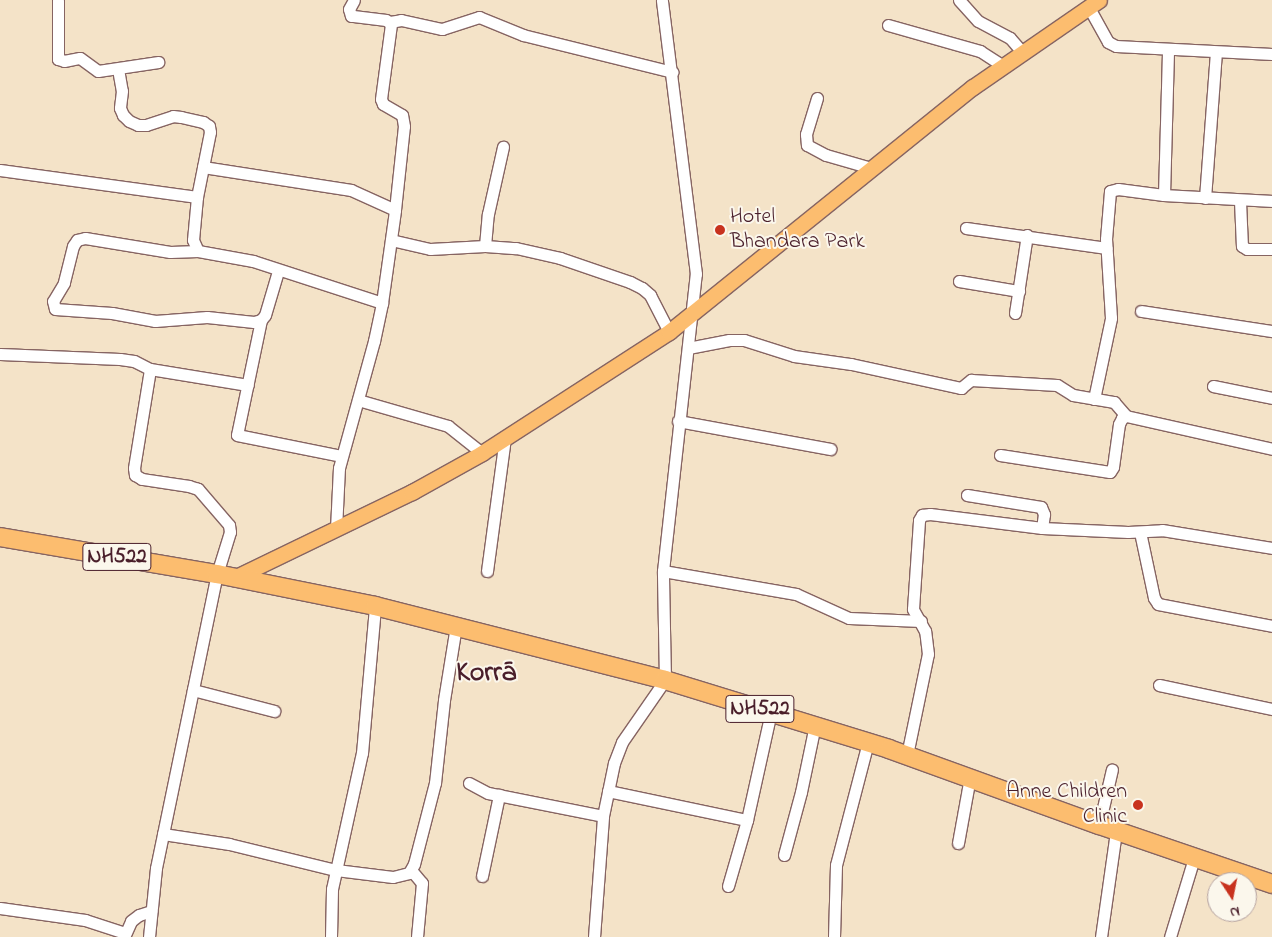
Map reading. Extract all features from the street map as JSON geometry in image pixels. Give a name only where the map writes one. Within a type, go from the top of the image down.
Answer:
[{"type":"highway","name":"NH522","points":[[0,537],[217,574],[374,606],[664,680],[815,725],[907,755],[1099,825],[1272,884]]},
{"type":"main road","points":[[234,578],[412,492],[482,453],[669,332],[871,168],[1022,52],[1093,3]]},
{"type":"street","points":[[58,0],[58,59],[64,61],[80,58],[98,71],[158,62]]},
{"type":"street","points":[[354,0],[349,9],[351,16],[382,19],[390,22],[402,20],[442,28],[479,17],[523,35],[672,72]]},
{"type":"street","points":[[594,937],[603,816],[614,763],[622,742],[664,680],[663,570],[678,421],[694,310],[696,260],[662,0]]},
{"type":"street","points":[[959,0],[978,21],[1010,38],[1022,52]]},
{"type":"street","points":[[1093,3],[1111,45],[1168,50],[1272,54]]},
{"type":"street","points":[[336,529],[337,481],[341,456],[358,400],[382,303],[395,210],[404,120],[400,113],[383,104],[381,96],[392,33],[390,22]]},
{"type":"street","points":[[888,25],[980,51],[1004,66]]},
{"type":"street","points":[[1164,195],[1168,50]]},
{"type":"street","points":[[1205,198],[1216,52]]},
{"type":"street","points":[[118,69],[122,91],[120,108],[123,116],[129,121],[138,125],[146,125],[173,116],[203,122],[209,126],[210,132],[197,197],[193,240],[198,251]]},
{"type":"street","points":[[817,98],[806,134],[807,145],[826,155],[871,168]]},
{"type":"street","points":[[486,246],[488,214],[503,147]]},
{"type":"street","points":[[203,167],[288,182],[351,190],[395,210]]},
{"type":"street","points":[[0,170],[197,197]]},
{"type":"street","points":[[1094,399],[1111,318],[1106,248],[1110,191],[1118,189],[1240,201],[1272,201]]},
{"type":"street","points":[[1240,201],[1242,246],[1247,249],[1272,249]]},
{"type":"street","points":[[966,228],[1028,235],[1106,248]]},
{"type":"street","points":[[1015,313],[1028,235]]},
{"type":"street","points":[[278,270],[266,315],[261,320],[254,322],[207,317],[155,321],[112,313],[55,309],[53,301],[64,282],[73,246],[77,240],[85,238],[170,252],[198,251],[243,259],[278,270],[382,303]]},
{"type":"street","points":[[391,240],[430,249],[486,246],[516,248],[541,254],[637,285],[650,296],[669,332]]},
{"type":"street","points":[[959,281],[1019,290]]},
{"type":"street","points":[[1142,311],[1272,331]]},
{"type":"street","points":[[261,320],[237,435],[341,456]]},
{"type":"street","points":[[688,348],[729,340],[744,340],[794,356],[851,364],[961,388],[971,380],[1057,385],[1073,395],[1116,404],[1126,416],[1272,449]]},
{"type":"street","points":[[0,354],[120,359],[134,361],[150,369],[248,385]]},
{"type":"street","points":[[149,937],[151,910],[163,834],[217,574],[230,532],[229,525],[198,489],[142,479],[135,475],[134,468],[150,369]]},
{"type":"street","points":[[1213,386],[1272,398]]},
{"type":"street","points":[[358,400],[448,426],[482,453]]},
{"type":"street","points":[[1000,455],[1110,472],[1114,467],[1119,424],[1122,418],[1126,416]]},
{"type":"street","points":[[678,421],[830,449]]},
{"type":"street","points":[[487,571],[505,438]]},
{"type":"street","points":[[967,495],[1041,507],[1043,512],[1042,528]]},
{"type":"street","points":[[907,755],[928,654],[927,636],[921,620],[914,612],[913,605],[919,520],[922,515],[930,514],[1042,528],[1140,532],[1168,531],[1272,548]]},
{"type":"street","points":[[1140,532],[1154,598],[1158,604],[1272,626]]},
{"type":"street","points":[[663,570],[796,594],[849,618],[921,620]]},
{"type":"street","points":[[330,937],[330,902],[362,753],[374,606]]},
{"type":"street","points":[[163,834],[229,844],[336,870],[393,878],[404,876],[411,870],[435,783],[444,700],[456,626]]},
{"type":"street","points":[[1159,685],[1272,709]]},
{"type":"street","points":[[193,690],[274,711]]},
{"type":"street","points":[[728,886],[748,820],[771,712]]},
{"type":"street","points":[[784,854],[802,792],[815,725]]},
{"type":"street","points":[[834,937],[836,865],[868,742]]},
{"type":"street","points":[[1099,825],[1112,769]]},
{"type":"street","points":[[958,843],[970,777]]},
{"type":"street","points":[[469,782],[480,790],[499,795],[603,816]]},
{"type":"street","points":[[608,791],[748,820]]},
{"type":"street","points":[[482,876],[499,795]]},
{"type":"street","points":[[1101,937],[1116,831]]},
{"type":"street","points":[[1170,937],[1194,858]]},
{"type":"street","points":[[411,870],[422,883],[417,937]]},
{"type":"street","points":[[0,908],[86,920],[125,935],[131,921],[139,914],[151,910]]},
{"type":"place","name":"Hotel Bhandara Park","points":[[720,230]]},
{"type":"place","name":"Anne Children Clinic","points":[[1138,805]]},
{"type":"district","name":"Korrā","points":[[486,674]]}]
